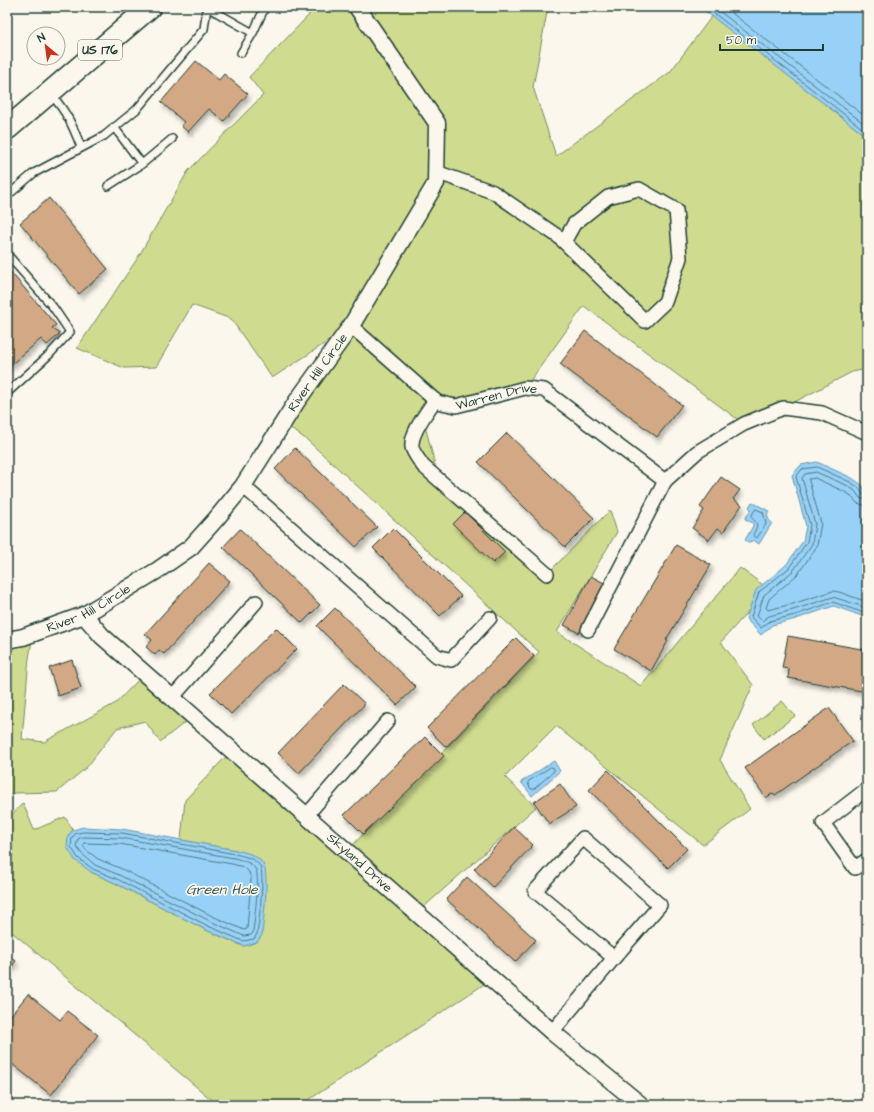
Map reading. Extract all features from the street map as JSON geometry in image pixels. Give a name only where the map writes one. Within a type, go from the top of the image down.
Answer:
[{"type":"main road","name":"US 176","points":[[7,129],[150,7]]},
{"type":"street","name":"River Hill Circle","points":[[7,640],[23,637],[84,615],[158,570],[191,547],[243,486],[297,401],[351,326],[436,183],[437,123],[393,57],[357,7]]},
{"type":"street","points":[[436,172],[493,192],[559,237],[564,242],[645,321],[665,302],[680,258],[676,210],[639,188],[608,198],[574,224],[564,242]]},
{"type":"street","name":"Warren Drive","points":[[351,326],[437,402],[456,406],[525,388],[544,390],[665,481]]},
{"type":"street","points":[[435,400],[414,435],[412,447],[423,466],[547,574]]},
{"type":"street","points":[[588,630],[665,481],[697,452],[744,424],[783,408],[822,413],[867,433]]},
{"type":"street","points":[[243,486],[437,656],[451,660],[490,618]]},
{"type":"street","points":[[172,698],[256,602]]},
{"type":"street","name":"Skyland Drive","points":[[84,615],[102,636],[306,816],[552,1032],[641,1105]]},
{"type":"street","points":[[306,816],[388,720]]},
{"type":"street","points":[[867,789],[823,823],[855,868],[867,860]]},
{"type":"street","points":[[552,1032],[660,905],[583,838],[535,891],[614,958]]},
{"type":"lane","points":[[7,196],[34,173],[104,136],[137,108],[204,29],[207,7],[253,33]]},
{"type":"lane","points":[[241,53],[253,33],[265,7]]},
{"type":"lane","points":[[50,93],[64,109],[81,147]]},
{"type":"lane","points":[[114,127],[142,164]]},
{"type":"lane","points":[[108,186],[142,164],[172,139]]},
{"type":"lane","points":[[7,254],[53,307],[70,332],[50,354],[7,393]]},
{"type":"green space","points":[[308,7],[548,7],[533,87],[556,156],[670,72],[712,16],[867,137],[867,369],[852,372],[783,408],[744,424],[584,306],[525,388],[456,406],[437,402],[423,418],[439,480],[547,574],[610,510],[617,532],[557,632],[641,686],[740,568],[766,587],[753,606],[721,642],[753,685],[720,760],[750,809],[703,845],[556,726],[505,777],[536,807],[417,913],[492,979],[301,1105],[218,1105],[7,928],[7,820],[23,803],[34,830],[65,817],[73,830],[68,836],[91,872],[206,930],[243,946],[257,942],[236,850],[181,840],[185,800],[232,750],[347,851],[539,652],[307,440],[283,423],[350,327],[272,378],[231,319],[192,305],[156,367],[124,368],[77,348],[137,259],[188,171],[263,95],[249,77],[309,15]]},
{"type":"green space","points":[[7,640],[32,640],[22,739],[44,742],[116,703],[144,674],[193,716],[160,742],[145,721],[117,728],[87,767],[57,792],[14,793],[7,796]]},
{"type":"green space","points":[[782,701],[795,716],[764,739],[753,725]]},
{"type":"water","points":[[700,7],[867,7],[867,137]]},
{"type":"water","points":[[817,462],[852,478],[862,485],[867,494],[867,618],[834,606],[796,619],[772,625],[761,635],[746,619],[756,590],[786,565],[803,541],[806,526],[792,475],[801,465]]},
{"type":"water","points":[[752,502],[769,511],[768,517],[772,523],[759,544],[753,540],[750,543],[745,540],[753,526],[753,523],[745,519],[751,509],[749,507]]},
{"type":"water","points":[[554,761],[560,771],[532,796],[521,782]]},
{"type":"water","name":"Green Hole","points":[[83,827],[122,829],[236,850],[255,856],[263,864],[266,877],[266,898],[262,935],[257,942],[244,946],[206,930],[91,872],[75,860],[67,847],[68,836],[73,830]]},
{"type":"building","points":[[196,61],[219,80],[224,74],[248,94],[224,121],[209,109],[188,132],[181,126],[184,122],[161,102]]},
{"type":"building","points":[[49,198],[108,269],[79,294],[20,223]]},
{"type":"building","points":[[7,268],[56,325],[52,328],[60,334],[47,345],[41,339],[7,368]]},
{"type":"building","points":[[585,331],[682,405],[657,437],[560,364]]},
{"type":"building","points":[[507,433],[594,518],[565,547],[478,462]]},
{"type":"building","points":[[295,448],[377,527],[356,547],[275,469]]},
{"type":"building","points":[[721,477],[740,490],[733,499],[742,505],[723,532],[718,528],[709,540],[692,528],[704,510],[700,507]]},
{"type":"building","points":[[465,512],[505,552],[493,563],[453,524]]},
{"type":"building","points":[[393,528],[461,596],[440,616],[373,548]]},
{"type":"building","points":[[240,529],[320,605],[302,623],[223,547]]},
{"type":"building","points":[[676,545],[711,565],[666,640],[668,641],[651,671],[614,649]]},
{"type":"building","points":[[209,563],[230,581],[164,654],[159,650],[155,655],[146,647],[152,640],[145,634]]},
{"type":"building","points":[[591,576],[606,584],[579,633],[564,625]]},
{"type":"building","points":[[335,608],[416,687],[397,705],[317,626]]},
{"type":"building","points":[[276,628],[297,649],[231,714],[210,693]]},
{"type":"building","points":[[788,636],[867,650],[867,692],[788,678],[789,669],[782,668]]},
{"type":"building","points":[[516,638],[534,656],[446,747],[427,728]]},
{"type":"building","points":[[72,660],[81,688],[58,696],[49,668]]},
{"type":"building","points":[[344,684],[365,704],[299,773],[278,753]]},
{"type":"building","points":[[829,708],[853,741],[775,795],[773,793],[766,798],[745,768]]},
{"type":"building","points":[[425,737],[444,756],[363,834],[344,815]]},
{"type":"building","points":[[608,770],[687,849],[668,868],[589,790]]},
{"type":"building","points":[[560,784],[576,807],[549,824],[534,802]]},
{"type":"building","points":[[514,827],[533,845],[493,887],[474,869]]},
{"type":"building","points":[[467,877],[536,940],[515,962],[446,899]]},
{"type":"building","points":[[7,955],[16,961],[7,972]]},
{"type":"building","points":[[28,994],[60,1020],[67,1011],[98,1035],[51,1095],[7,1060],[7,1020]]}]
